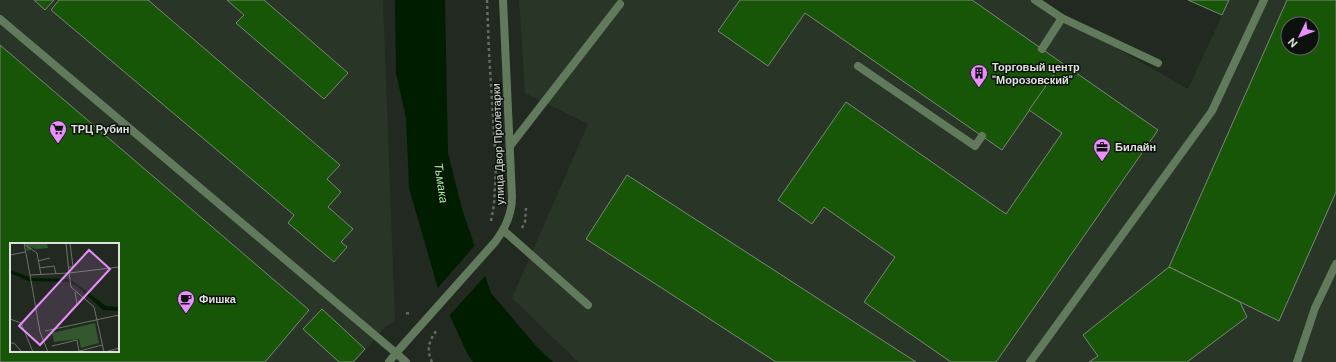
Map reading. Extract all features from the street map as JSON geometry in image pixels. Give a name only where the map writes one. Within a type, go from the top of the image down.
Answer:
[{"type":"street","name":"улица Двор Пролетарки","points":[[389,362],[493,244],[503,230],[510,215],[512,201],[503,0]]},
{"type":"street","points":[[1035,0],[1062,18],[1158,63]]},
{"type":"street","points":[[1030,362],[1212,111],[1264,0]]},
{"type":"street","points":[[510,146],[620,4]]},
{"type":"street","points":[[1042,49],[1062,18]]},
{"type":"street","points":[[0,19],[406,362]]},
{"type":"street","points":[[858,66],[975,146],[982,136]]},
{"type":"street","points":[[503,230],[588,305]]},
{"type":"street","points":[[1297,362],[1315,308],[1336,264]]},
{"type":"path","points":[[487,0],[495,152]]},
{"type":"path","points":[[490,226],[494,204],[496,168]]},
{"type":"path","points":[[432,362],[428,349],[430,339],[435,332]]},
{"type":"shaded area","points":[[0,0],[383,0],[395,321],[385,327],[355,362],[0,362]]},
{"type":"shaded area","points":[[519,0],[1041,0],[1081,28],[1188,89],[1229,0],[1336,0],[1336,362],[578,362],[512,298],[588,124],[525,93]]},
{"type":"water","name":"Тьмака","points":[[395,0],[445,0],[448,153],[462,209],[491,293],[537,347],[553,362],[473,362],[467,353],[439,292],[409,188],[406,118],[396,73]]},
{"type":"pier","points":[[476,244],[487,274],[448,317],[436,290]]},
{"type":"building","points":[[34,0],[54,0],[45,10]]},
{"type":"building","points":[[59,0],[148,0],[340,165],[327,179],[341,192],[328,207],[353,229],[341,242],[347,247],[334,262],[288,223],[294,215],[51,10]]},
{"type":"building","points":[[227,0],[264,0],[348,73],[324,99],[236,23],[244,15]]},
{"type":"building","name":"Торговый центр \"Морозовский\"","points":[[740,0],[972,0],[1062,63],[1002,150],[805,13],[768,66],[718,31]]},
{"type":"building","points":[[1188,0],[1229,0],[1222,15]]},
{"type":"building","points":[[1287,0],[1336,0],[1336,192],[1279,321],[1169,267]]},
{"type":"building","name":"ТРЦ Рубин","points":[[0,45],[309,310],[265,362],[0,362]]},
{"type":"building","points":[[1062,63],[1158,130],[996,362],[951,362],[864,302],[895,257],[824,207],[812,224],[778,200],[846,102],[1006,214],[1062,133],[1029,110]]},
{"type":"building","points":[[627,175],[916,362],[776,362],[586,239]]},
{"type":"building","points":[[1169,267],[1240,302],[1247,317],[1187,362],[1089,362],[1098,356],[1083,335]]},
{"type":"building","points":[[322,309],[365,349],[353,362],[339,362],[303,329]]},
{"type":"place","name":"Торговый центр \"Морозовский\"","points":[[979,88]]},
{"type":"place","name":"ТРЦ Рубин","points":[[58,144]]},
{"type":"place","name":"Билайн","points":[[1102,162]]},
{"type":"place","name":"Фишка","points":[[186,314]]}]
